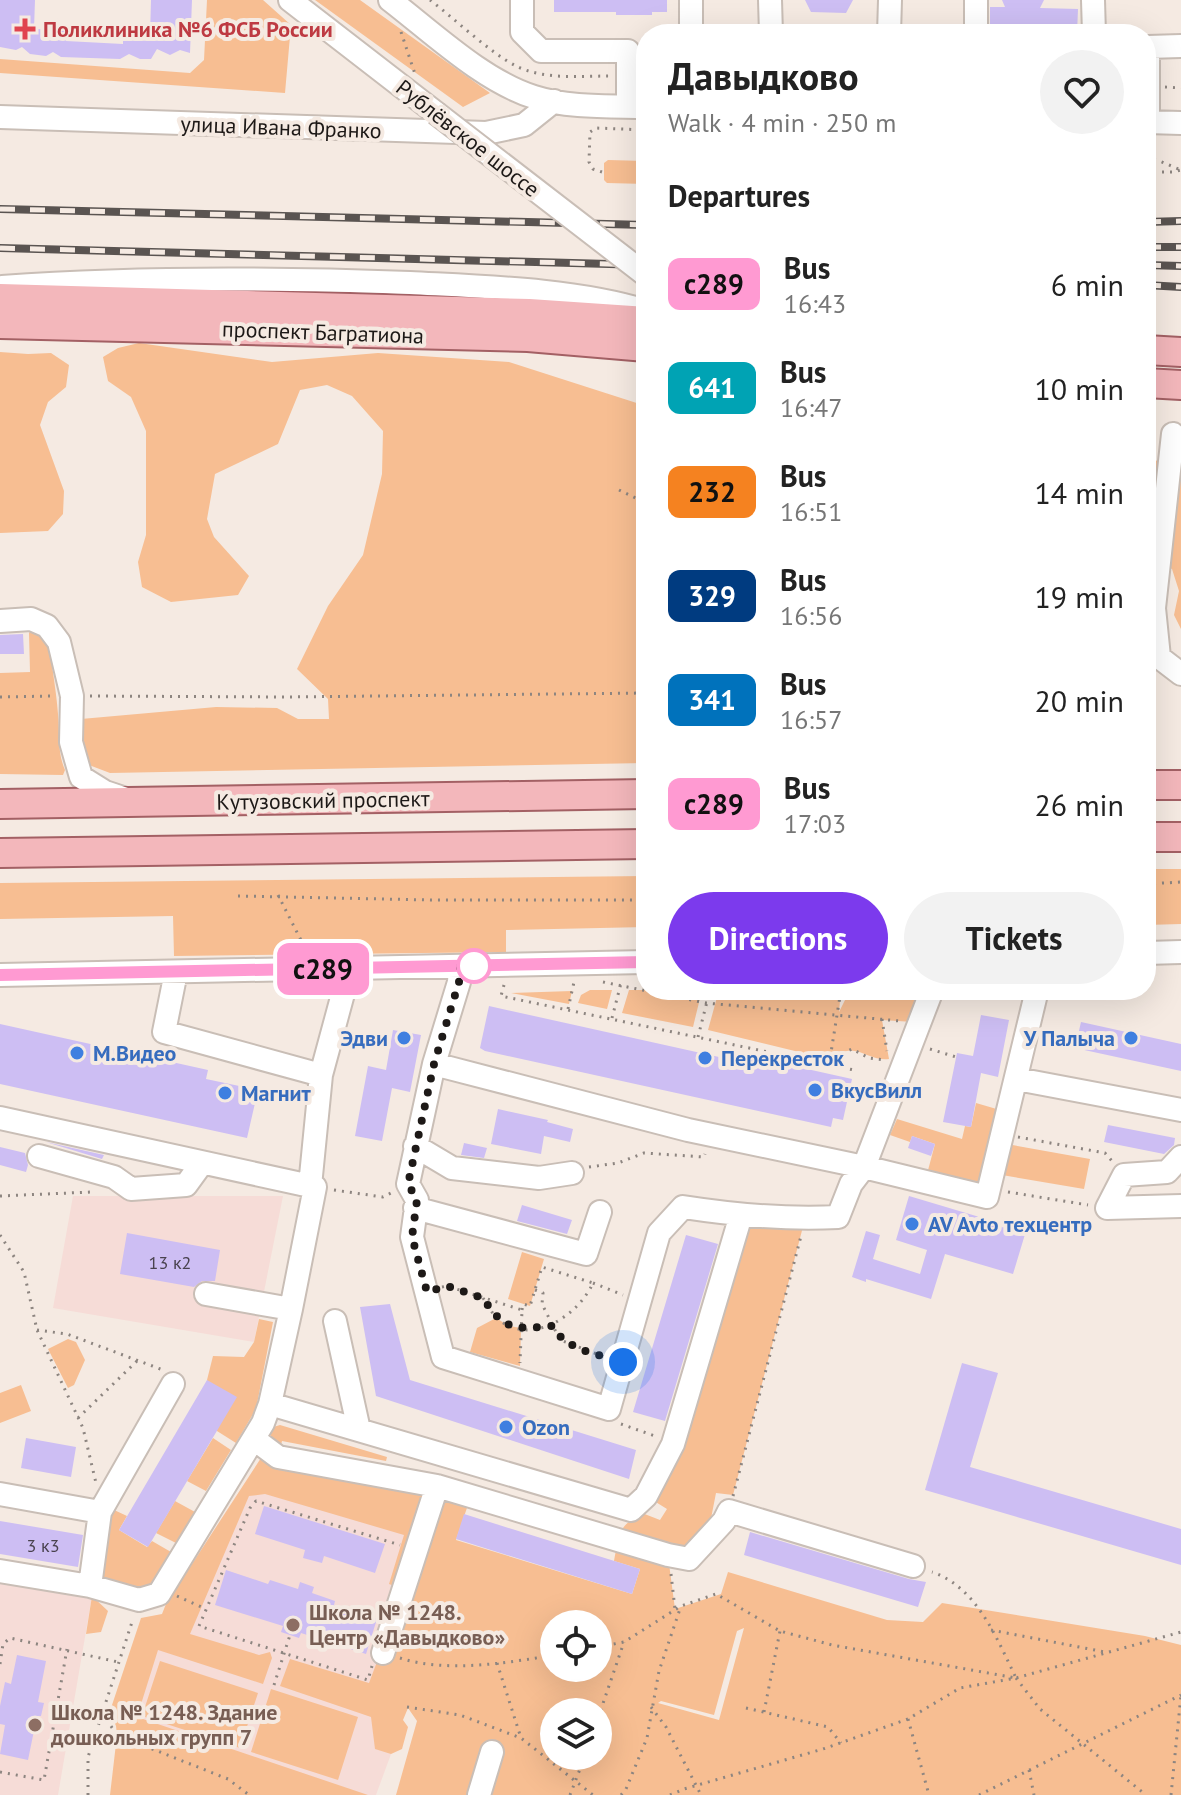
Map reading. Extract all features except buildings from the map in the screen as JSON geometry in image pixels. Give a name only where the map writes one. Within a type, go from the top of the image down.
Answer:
[{"type":"main road","name":"проспект Багратиона","points":[[0,298],[513,313],[636,320]]},
{"type":"main road","name":"проспект Багратиона","points":[[0,324],[528,337],[636,346]]},
{"type":"main road","points":[[1156,351],[1181,352]]},
{"type":"main road","points":[[1156,384],[1181,385]]},
{"type":"main road","points":[[1156,785],[1181,785]]},
{"type":"main road","name":"Кутузовский проспект","points":[[0,804],[636,794]]},
{"type":"main road","points":[[1156,837],[1180,837]]},
{"type":"main road","points":[[0,853],[636,844]]},
{"type":"street","name":"Рублёвское шоссе","points":[[290,0],[636,267]]},
{"type":"street","points":[[522,0],[522,32],[541,51],[636,51]]},
{"type":"street","points":[[691,0],[691,24]]},
{"type":"street","points":[[770,0],[771,24]]},
{"type":"street","points":[[889,24],[890,0]]},
{"type":"street","points":[[976,0],[976,24]]},
{"type":"street","points":[[1093,0],[1094,24]]},
{"type":"street","points":[[401,8],[510,88],[554,101],[636,107]]},
{"type":"street","points":[[1156,47],[1181,46]]},
{"type":"street","name":"улица Ивана Франко","points":[[0,117],[486,133],[524,125],[554,101]]},
{"type":"street","points":[[1156,122],[1181,123]]},
{"type":"street","points":[[0,287],[311,279],[473,286],[561,294],[636,309]]},
{"type":"street","points":[[1156,590],[1173,434]]},
{"type":"street","points":[[0,621],[31,619],[47,626],[59,642],[72,696],[71,742],[81,777],[105,792],[139,803]]},
{"type":"street","points":[[1156,655],[1181,674]]},
{"type":"street","points":[[1156,953],[1181,952]]},
{"type":"street","points":[[0,975],[636,962]]},
{"type":"street","points":[[460,967],[459,982],[434,1064],[408,1184],[417,1200],[412,1237],[443,1357],[609,1409],[659,1233],[683,1207],[741,1215],[805,1219],[838,1217],[851,1184],[864,1167],[902,1045],[927,1000]]},
{"type":"street","points":[[0,1571],[90,1586],[139,1600],[159,1594],[254,1439],[270,1404],[291,1309],[312,1186],[321,1075],[347,968]]},
{"type":"street","points":[[176,972],[164,1032],[321,1075]]},
{"type":"street","points":[[434,1064],[710,1135],[864,1167],[987,1197],[1035,1000]]},
{"type":"street","points":[[1017,1079],[1181,1110]]},
{"type":"street","points":[[0,1118],[312,1186]]},
{"type":"street","points":[[415,1146],[452,1168],[539,1178],[572,1173]]},
{"type":"street","points":[[39,1156],[114,1177],[131,1189],[186,1185],[202,1163]]},
{"type":"street","points":[[1181,1157],[1167,1172],[1124,1175],[1107,1208],[1181,1206]]},
{"type":"street","points":[[415,1208],[586,1254],[600,1212]]},
{"type":"street","points":[[270,1404],[631,1510],[646,1496],[673,1444],[741,1215]]},
{"type":"street","points":[[206,1294],[291,1309]]},
{"type":"street","points":[[335,1321],[359,1430]]},
{"type":"street","points":[[90,1586],[102,1510],[173,1384]]},
{"type":"street","points":[[254,1439],[278,1457],[437,1486],[668,1555],[689,1559],[724,1521],[729,1511],[913,1566]]},
{"type":"street","points":[[383,1653],[437,1486]]},
{"type":"street","points":[[0,1494],[102,1510]]},
{"type":"street","points":[[479,1795],[492,1752]]},
{"type":"path","points":[[401,8],[417,78]]},
{"type":"path","points":[[602,172],[593,169],[589,162],[590,132],[596,128],[636,130]]},
{"type":"path","points":[[1156,160],[1181,170]]},
{"type":"path","points":[[1156,172],[1181,170]]},
{"type":"path","points":[[619,490],[636,498]]},
{"type":"path","points":[[0,697],[636,693]]},
{"type":"path","points":[[1156,883],[1181,882]]},
{"type":"path","points":[[278,895],[307,952]]},
{"type":"path","points":[[238,896],[636,900]]},
{"type":"path","points":[[505,981],[501,996],[854,1070]]},
{"type":"path","points":[[568,1010],[574,982]]},
{"type":"path","points":[[603,982],[636,988]]},
{"type":"path","points":[[612,1019],[620,985]]},
{"type":"path","points":[[692,1000],[903,1021]]},
{"type":"path","points":[[698,1037],[707,1000]]},
{"type":"path","points":[[831,1066],[840,1000]]},
{"type":"path","points":[[882,1019],[889,1059]]},
{"type":"path","points":[[831,1066],[839,1055],[852,1049],[879,1061],[889,1059],[902,1045],[956,1057]]},
{"type":"path","points":[[1003,1134],[1105,1153],[1124,1175]]},
{"type":"path","points":[[572,1173],[585,1167],[618,1163],[644,1153],[704,1157],[710,1135]]},
{"type":"path","points":[[312,1186],[383,1197],[408,1184]]},
{"type":"path","points":[[0,1196],[131,1189]]},
{"type":"path","points":[[989,1189],[1107,1208]]},
{"type":"path","points":[[729,1511],[805,1219]]},
{"type":"path","points":[[0,1235],[24,1272],[37,1330],[83,1428],[102,1510]]},
{"type":"path","points":[[524,1382],[520,1366],[522,1310],[523,1304],[530,1306],[542,1267],[641,1300]]},
{"type":"path","points":[[483,1298],[496,1318],[509,1326],[552,1326],[575,1310],[593,1283]]},
{"type":"path","points":[[427,1292],[447,1286],[522,1310]]},
{"type":"path","points":[[535,1290],[543,1293],[542,1304],[560,1340],[623,1362]]},
{"type":"path","points":[[37,1330],[67,1334],[138,1360],[165,1371],[173,1384]]},
{"type":"path","points":[[78,1418],[138,1360]]},
{"type":"path","points":[[416,1550],[256,1501],[250,1508],[199,1626],[368,1680],[377,1651],[420,1664],[497,1663],[540,1657]]},
{"type":"path","points":[[668,1555],[675,1609]]},
{"type":"path","points":[[913,1566],[940,1575],[977,1603],[1016,1678],[1040,1709],[1146,1795]]},
{"type":"path","points":[[162,1590],[206,1609]]},
{"type":"path","points":[[612,1644],[624,1642],[681,1606],[716,1594],[780,1631],[832,1645],[1016,1678]]},
{"type":"path","points":[[88,1795],[88,1757],[139,1600]]},
{"type":"path","points":[[621,1795],[647,1738],[659,1671],[681,1606]]},
{"type":"path","points":[[991,1630],[1109,1653]]},
{"type":"path","points":[[764,1712],[780,1631]]},
{"type":"path","points":[[670,1795],[841,1743],[908,1719],[960,1688],[1016,1678],[1181,1632]]},
{"type":"path","points":[[274,1685],[290,1635]]},
{"type":"path","points":[[0,1664],[3,1644],[10,1638],[119,1662]]},
{"type":"path","points":[[605,1698],[624,1642]]},
{"type":"path","points":[[0,1772],[44,1780],[67,1649]]},
{"type":"path","points":[[497,1663],[521,1738]]},
{"type":"path","points":[[979,1795],[1181,1695],[1171,1795]]},
{"type":"path","points":[[651,1707],[666,1727],[701,1795]]},
{"type":"path","points":[[746,1708],[828,1727],[841,1743]]},
{"type":"path","points":[[102,1713],[117,1735],[228,1779],[249,1795]]},
{"type":"path","points":[[908,1719],[929,1795]]},
{"type":"path","points":[[570,1795],[580,1770]]},
{"type":"path","points":[[1029,1770],[1034,1795]]},
{"type":"shaded area","points":[[207,0],[263,0],[291,25],[285,93],[0,73],[0,59],[190,73],[204,60]]},
{"type":"shaded area","points":[[315,0],[360,0],[490,93],[463,107]]},
{"type":"shaded area","points":[[608,160],[636,161],[636,184],[607,183],[604,180],[604,163]]},
{"type":"shaded area","points":[[139,343],[272,362],[378,353],[509,362],[636,403],[636,763],[110,773],[89,765],[81,750],[81,719],[216,707],[277,708],[298,719],[329,719],[328,699],[297,669],[328,606],[363,555],[382,474],[383,431],[352,396],[327,385],[300,390],[278,444],[215,474],[207,519],[214,537],[249,576],[238,595],[171,602],[142,587],[138,562],[146,535],[146,431],[131,397],[108,381],[103,357],[118,348]]},
{"type":"shaded area","points":[[0,352],[51,353],[69,365],[66,387],[48,402],[40,425],[64,491],[63,514],[48,531],[0,533]]},
{"type":"shaded area","points":[[1181,459],[1181,629],[1174,615],[1179,591],[1172,569],[1156,561],[1156,460]]},
{"type":"shaded area","points":[[34,627],[49,632],[60,749],[65,770],[63,775],[0,774],[0,673],[30,672],[29,633]]},
{"type":"shaded area","points":[[1156,869],[1181,869],[1181,924],[1156,925]]},
{"type":"shaded area","points":[[636,876],[636,927],[506,930],[506,952],[174,956],[173,916],[0,919],[0,883]]},
{"type":"shaded area","points":[[590,990],[612,990],[607,1009],[578,1003],[581,995]]},
{"type":"shaded area","points":[[629,990],[636,990],[636,1000],[700,1000],[693,1027],[622,1013]]},
{"type":"shaded area","points":[[572,991],[569,1004],[511,993]]},
{"type":"shaded area","points":[[716,1000],[840,1000],[839,1012],[845,1000],[921,1000],[913,1022],[882,1020],[889,1059],[847,1051],[836,1061],[708,1030]]},
{"type":"shaded area","points":[[976,1103],[1000,1110],[980,1181],[974,1187],[927,1174],[935,1144],[912,1136],[910,1142],[890,1135],[897,1119],[962,1139],[965,1126],[971,1127]]},
{"type":"shaded area","points":[[1007,1144],[1090,1159],[1084,1189],[1002,1175]]},
{"type":"shaded area","points":[[73,1196],[283,1196],[254,1342],[53,1308]]},
{"type":"shaded area","points":[[741,1215],[805,1219],[733,1495],[716,1493],[707,1539],[668,1556],[675,1609],[721,1594],[728,1572],[887,1620],[923,1622],[942,1603],[1145,1636],[1181,1645],[1181,1795],[396,1795],[417,1721],[408,1708],[403,1720],[408,1727],[402,1749],[391,1754],[375,1749],[371,1717],[280,1686],[290,1659],[369,1683],[440,1495],[469,1502],[456,1540],[632,1594],[640,1569],[614,1561],[620,1532],[642,1513],[660,1520],[667,1509],[646,1496]],"holes":[[[744,1628],[719,1720],[658,1703],[661,1701],[714,1715],[737,1631]]]},
{"type":"shaded area","points":[[522,1252],[544,1259],[530,1306],[508,1299]]},
{"type":"shaded area","points":[[496,1318],[509,1326],[521,1328],[520,1366],[470,1352],[477,1328]]},
{"type":"shaded area","points":[[259,1319],[273,1322],[256,1409],[236,1443],[217,1431],[207,1380],[213,1356],[244,1357],[254,1342]]},
{"type":"shaded area","points":[[68,1339],[76,1342],[85,1360],[74,1385],[68,1388],[48,1349]]},
{"type":"shaded area","points":[[21,1385],[31,1411],[0,1423],[0,1393]]},
{"type":"shaded area","points":[[280,1425],[387,1457],[386,1461],[282,1441],[278,1457],[271,1444],[270,1428]]},
{"type":"shaded area","points":[[213,1438],[231,1450],[206,1491],[187,1481]]},
{"type":"shaded area","name":"Школа № 1248. Центр «Давыдково»","points":[[261,1458],[427,1493],[391,1754],[376,1795],[332,1795],[123,1726],[166,1604]]},
{"type":"shaded area","points":[[261,1458],[427,1493],[397,1587],[389,1584],[404,1535],[265,1494],[249,1496],[190,1634],[259,1655],[270,1652],[272,1658],[263,1684],[158,1650],[137,1717],[368,1795],[110,1795],[117,1735],[110,1711],[141,1618],[162,1614]]},
{"type":"shaded area","points":[[175,1501],[195,1512],[176,1543],[156,1533]]},
{"type":"shaded area","points":[[112,1509],[127,1516],[119,1530],[147,1547],[152,1541],[171,1552],[155,1586],[134,1592],[104,1585],[102,1575]]},
{"type":"shaded area","name":"Школа № 1248. Здание дошкольных групп 7","points":[[0,1580],[92,1596],[58,1795],[0,1795]]},
{"type":"shaded area","points":[[92,1596],[108,1611],[101,1632],[86,1634]]},
{"type":"shaded area","points":[[160,1661],[258,1693],[240,1748],[142,1716]]},
{"type":"shaded area","points":[[271,1689],[358,1717],[338,1780],[251,1752]]},
{"type":"railway","points":[[0,209],[636,225]]},
{"type":"railway","points":[[1156,222],[1181,221]]},
{"type":"railway","points":[[1156,247],[1181,247]]},
{"type":"railway","points":[[0,248],[636,265]]},
{"type":"railway","points":[[1156,265],[1181,266]]},
{"type":"railway","points":[[1156,286],[1181,287]]},
{"type":"bus line","name":"с289","points":[[0,975],[636,962]]},
{"type":"place","name":"Поликлиника №6 ФСБ России","points":[[25,29]]},
{"type":"place","name":"Эдви","points":[[404,1038]]},
{"type":"place","name":"У Палыча","points":[[1131,1038]]},
{"type":"place","name":"М.Видео","points":[[77,1053]]},
{"type":"place","name":"Перекресток","points":[[705,1058]]},
{"type":"place","name":"ВкусВилл","points":[[815,1090]]},
{"type":"place","name":"Магнит","points":[[225,1093]]},
{"type":"place","name":"AV Avto техцентр","points":[[912,1224]]},
{"type":"place","name":"Ozon","points":[[506,1427]]},
{"type":"place","name":"Школа № 1248. Центр «Давыдково»","points":[[293,1625]]},
{"type":"place","name":"Школа № 1248. Здание дошкольных групп 7","points":[[35,1725]]},
{"type":"route","points":[[474,966],[460,967],[459,982],[434,1064],[408,1184],[417,1200],[412,1237],[427,1292],[447,1286],[483,1298],[496,1318],[509,1326],[552,1326],[560,1340],[623,1362]]}]
